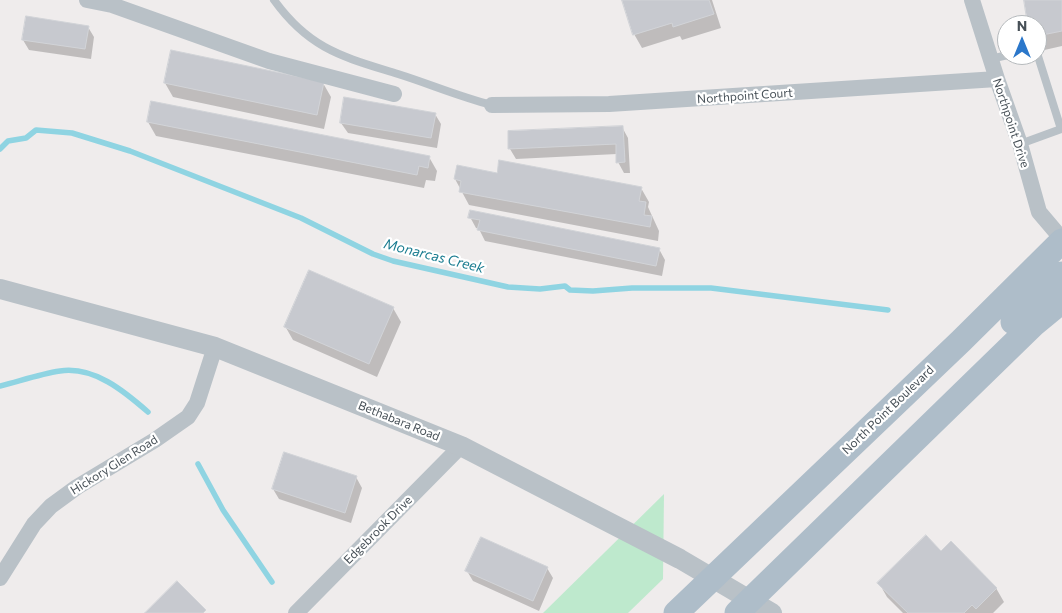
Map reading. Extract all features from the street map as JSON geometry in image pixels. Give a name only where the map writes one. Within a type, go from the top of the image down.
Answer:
[{"type":"main road","name":"North Point Boulevard","points":[[676,613],[961,341],[1062,240]]},
{"type":"main road","points":[[985,373],[987,347],[1062,274]]},
{"type":"main road","points":[[744,607],[1034,324],[1062,301]]},
{"type":"street","points":[[87,0],[112,5],[269,61],[394,94]]},
{"type":"street","name":"Northpoint Drive","points":[[972,0],[990,59],[1020,144],[1039,212],[1062,240]]},
{"type":"street","name":"Northpoint Court","points":[[492,106],[609,104],[997,80]]},
{"type":"street","name":"Bethabara Road","points":[[0,289],[215,347],[461,446],[713,577],[744,607],[772,613]]},
{"type":"street","name":"Hickory Glen Road","points":[[0,578],[34,524],[50,506],[188,417],[197,403],[215,347]]},
{"type":"street","name":"Edgebrook Drive","points":[[296,613],[461,446]]},
{"type":"lane","points":[[274,0],[295,26],[334,53],[360,63],[399,74],[457,96],[492,106]]},
{"type":"lane","points":[[990,59],[997,57]]},
{"type":"lane","points":[[1020,144],[1061,129],[1041,65]]},
{"type":"green space","points":[[664,494],[663,579],[628,613],[543,613]]},
{"type":"building","points":[[622,0],[709,0],[714,14],[673,27],[672,23],[633,35]]},
{"type":"building","points":[[1024,0],[1062,0],[1062,31],[1047,34],[1047,15],[1026,15]]},
{"type":"building","points":[[26,16],[89,26],[85,49],[22,40]]},
{"type":"building","points":[[171,50],[324,82],[317,115],[164,83]]},
{"type":"building","points":[[344,97],[436,113],[431,138],[340,123]]},
{"type":"building","points":[[151,101],[430,156],[428,168],[419,166],[417,175],[147,122]]},
{"type":"building","points":[[623,126],[625,162],[616,163],[616,144],[508,149],[508,131]]},
{"type":"building","points":[[499,160],[642,187],[639,201],[646,202],[644,215],[652,216],[650,227],[459,192],[461,181],[454,179],[457,165],[497,173]]},
{"type":"building","points":[[470,210],[660,248],[656,266],[477,230],[480,220],[468,218]]},
{"type":"building","points":[[309,270],[394,307],[369,364],[284,327]]},
{"type":"building","points":[[284,452],[357,476],[345,513],[272,489]]},
{"type":"building","points":[[926,535],[941,551],[951,541],[997,588],[976,609],[972,605],[964,613],[908,613],[877,583]]},
{"type":"building","points":[[481,537],[548,567],[533,601],[465,571]]},
{"type":"building","points":[[177,581],[206,610],[203,613],[145,613]]},
{"type":"waterway","name":"Monarcas Creek","points":[[0,149],[8,141],[26,138],[36,130],[72,133],[130,151],[301,218],[373,254],[393,261],[508,287],[540,289],[565,286],[570,290],[593,291],[632,288],[711,288],[888,310]]},
{"type":"waterway","points":[[0,386],[60,371],[73,370],[85,372],[119,388],[148,412]]},
{"type":"waterway","points":[[198,464],[223,510],[272,582]]}]
